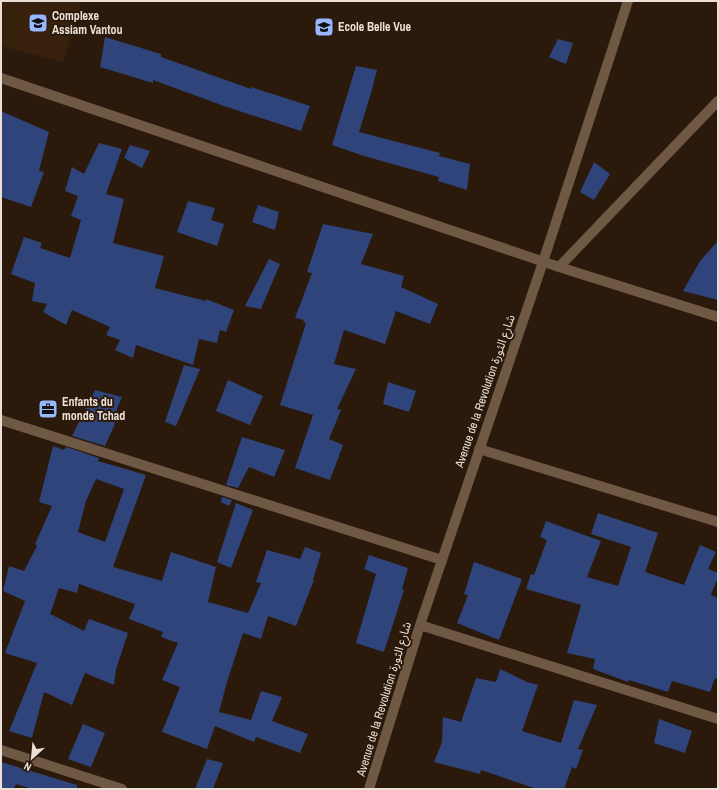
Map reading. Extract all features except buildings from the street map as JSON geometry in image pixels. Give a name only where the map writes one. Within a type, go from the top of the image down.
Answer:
[{"type":"street","name":"Avenue de la Revolution شارع الثورة","points":[[369,789],[420,625],[543,262],[628,1]]},
{"type":"street","points":[[1,78],[543,262],[718,317]]},
{"type":"street","points":[[559,267],[718,102]]},
{"type":"street","points":[[1,420],[442,560]]},
{"type":"street","points":[[479,449],[718,522]]},
{"type":"street","points":[[420,625],[718,719]]},
{"type":"street","points":[[1,750],[122,789]]},
{"type":"shaded area","name":"Complexe Assiam Vantou","points":[[1,1],[82,1],[63,62],[1,46]]},
{"type":"place","name":"Complexe Assiam Vantou","points":[[38,23]]},
{"type":"place","name":"Ecole Belle Vue","points":[[324,27]]},
{"type":"place","name":"Enfants du monde Tchad","points":[[48,409]]}]
